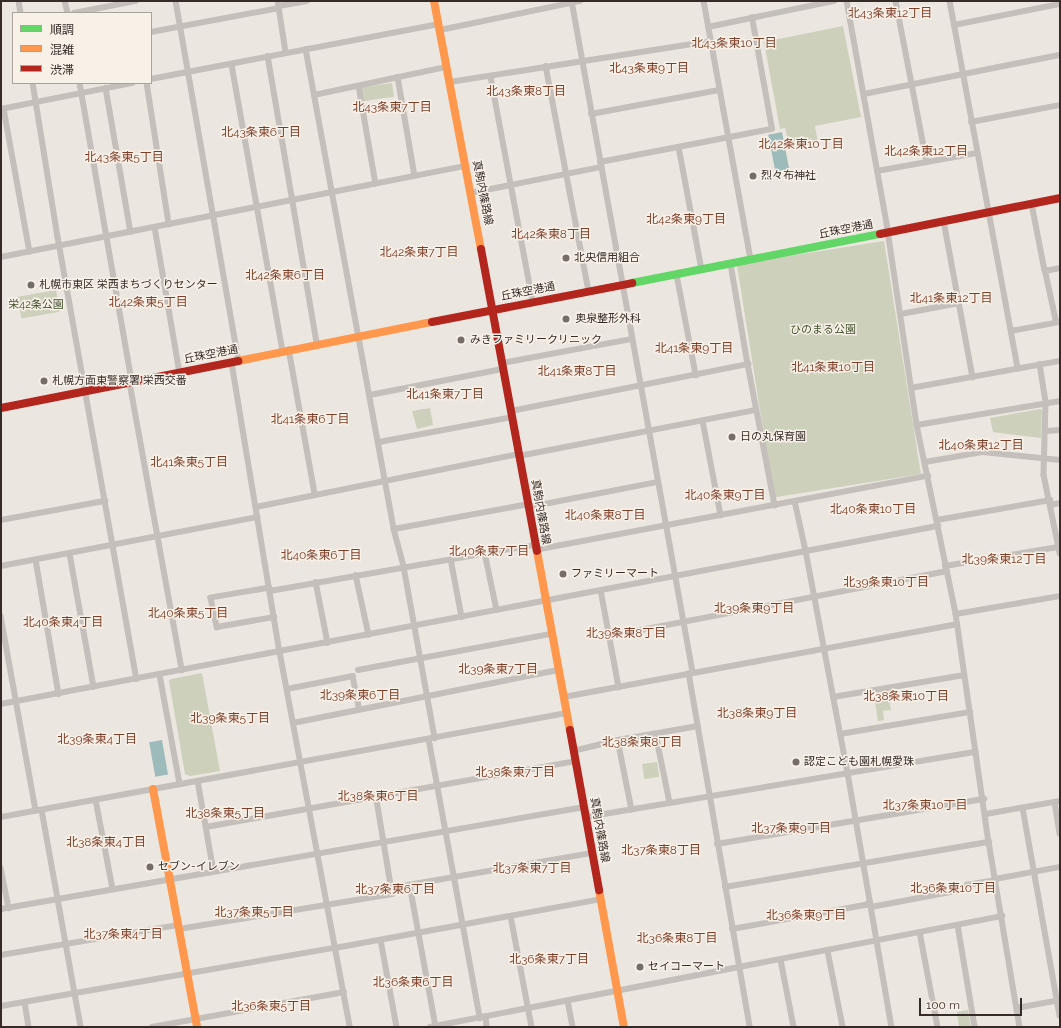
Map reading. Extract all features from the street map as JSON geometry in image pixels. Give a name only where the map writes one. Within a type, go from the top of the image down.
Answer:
[{"type":"main road","name":"真駒内篠路線","points":[[434,1],[493,310],[518,455],[529,505],[535,548],[564,697],[624,1027]]},
{"type":"main road","name":"丘珠空港通","points":[[1,408],[235,362],[359,335],[624,286],[1060,198]]},
{"type":"main road","points":[[153,789],[197,1023]]},
{"type":"street","points":[[19,1],[21,12]]},
{"type":"street","points":[[66,1],[68,12]]},
{"type":"street","points":[[77,12],[104,4],[136,1]]},
{"type":"street","points":[[176,1],[213,216],[256,507],[274,617],[326,905],[350,1027]]},
{"type":"street","points":[[152,32],[278,5],[307,1]]},
{"type":"street","points":[[152,79],[232,65],[286,52],[439,27],[580,1]]},
{"type":"street","points":[[704,1],[750,260]]},
{"type":"street","points":[[708,28],[834,1]]},
{"type":"street","points":[[846,1],[889,232],[917,425],[956,614],[956,624],[984,799],[989,842],[1020,1027]]},
{"type":"street","points":[[896,1],[927,162]]},
{"type":"street","points":[[950,1],[971,122],[1018,369]]},
{"type":"street","points":[[572,2],[683,622],[698,726],[750,1027]]},
{"type":"street","points":[[954,25],[1060,4]]},
{"type":"street","points":[[278,5],[286,52]]},
{"type":"street","points":[[470,193],[566,174],[679,147],[772,128],[752,18]]},
{"type":"street","points":[[450,82],[491,77],[546,66],[583,62],[711,41]]},
{"type":"street","points":[[306,49],[394,529],[404,567],[435,738]]},
{"type":"street","points":[[864,94],[1060,54]]},
{"type":"street","points":[[268,56],[317,344]]},
{"type":"street","points":[[232,65],[257,207],[314,494]]},
{"type":"street","points":[[546,66],[588,292]]},
{"type":"street","points":[[314,95],[446,67]]},
{"type":"street","points":[[398,77],[415,176]]},
{"type":"street","points":[[491,77],[510,186],[533,302]]},
{"type":"street","points":[[33,84],[85,392],[137,679]]},
{"type":"street","points":[[80,84],[108,236],[131,382],[182,670]]},
{"type":"street","points":[[30,252],[3,109],[127,84]]},
{"type":"street","points":[[147,84],[169,224]]},
{"type":"street","points":[[358,86],[376,184]]},
{"type":"street","points":[[106,88],[131,232]]},
{"type":"street","points":[[591,114],[719,90]]},
{"type":"street","points":[[971,122],[1060,105]]},
{"type":"street","points":[[679,147],[702,270]]},
{"type":"street","points":[[877,172],[977,153]]},
{"type":"street","points":[[1,257],[465,166]]},
{"type":"street","points":[[1011,331],[1058,322],[1045,271],[1032,204]]},
{"type":"street","points":[[944,221],[973,377]]},
{"type":"street","points":[[155,227],[180,373]]},
{"type":"street","points":[[731,264],[756,410],[775,505]]},
{"type":"street","points":[[1045,271],[1060,268]]},
{"type":"street","points":[[677,275],[696,375]]},
{"type":"street","points":[[901,314],[959,303]]},
{"type":"street","points":[[370,395],[632,339]]},
{"type":"street","points":[[911,388],[1060,361]]},
{"type":"street","points":[[379,442],[748,364]]},
{"type":"street","points":[[610,636],[814,597],[946,568],[1059,547],[1044,476],[1046,403],[1040,364]]},
{"type":"street","points":[[917,425],[1060,401]]},
{"type":"street","points":[[256,507],[386,480],[649,432],[756,410]]},
{"type":"street","points":[[703,421],[721,515]]},
{"type":"street","points":[[1046,430],[1060,430]]},
{"type":"street","points":[[925,462],[983,452],[1060,460]]},
{"type":"street","points":[[274,617],[217,627],[211,598],[270,590],[485,553],[535,548],[666,526],[928,476]]},
{"type":"street","points":[[394,529],[658,482]]},
{"type":"street","points":[[1,520],[105,501]]},
{"type":"street","points":[[795,501],[834,697],[892,1027]]},
{"type":"street","points":[[1,704],[415,627],[806,551],[937,523],[1050,503],[1060,503]]},
{"type":"street","points":[[1,566],[258,517]]},
{"type":"street","points":[[485,553],[497,610]]},
{"type":"street","points":[[70,554],[94,687]]},
{"type":"street","points":[[451,559],[462,617]]},
{"type":"street","points":[[36,560],[59,694]]},
{"type":"street","points":[[356,575],[369,635]]},
{"type":"street","points":[[316,582],[328,643]]},
{"type":"street","points":[[601,590],[619,687]]},
{"type":"street","points":[[956,614],[1060,597]]},
{"type":"street","points":[[1,616],[36,811]]},
{"type":"street","points":[[564,697],[956,624]]},
{"type":"street","points":[[358,670],[551,634]]},
{"type":"street","points":[[293,723],[359,708],[558,670]]},
{"type":"street","points":[[160,675],[180,784]]},
{"type":"street","points":[[287,689],[353,676],[359,708]]},
{"type":"street","points":[[834,697],[964,676]]},
{"type":"street","points":[[840,734],[970,712]]},
{"type":"street","points":[[1,817],[566,713]]},
{"type":"street","points":[[573,751],[618,740],[698,726]]},
{"type":"street","points":[[656,734],[670,803]]},
{"type":"street","points":[[429,739],[454,877],[483,1017],[488,1027]]},
{"type":"street","points":[[618,740],[632,810]]},
{"type":"street","points":[[586,817],[976,752]]},
{"type":"street","points":[[206,827],[575,761]]},
{"type":"street","points":[[198,781],[214,872]]},
{"type":"street","points":[[1,955],[392,894],[376,797]]},
{"type":"street","points":[[718,844],[984,799]]},
{"type":"street","points":[[96,800],[113,889]]},
{"type":"street","points":[[986,814],[1057,801],[1060,834]]},
{"type":"street","points":[[1,909],[584,808]]},
{"type":"street","points":[[1023,808],[1059,1000],[1060,1016]]},
{"type":"street","points":[[42,810],[81,1027]]},
{"type":"street","points":[[725,887],[989,842]]},
{"type":"street","points":[[391,888],[592,853]]},
{"type":"street","points":[[732,929],[870,904],[956,891],[967,885],[1060,866]]},
{"type":"street","points":[[1,868],[9,908]]},
{"type":"street","points":[[410,885],[434,1027],[1002,916]]},
{"type":"street","points":[[1,1006],[381,940],[601,899]]},
{"type":"street","points":[[511,916],[532,1027]]},
{"type":"street","points":[[958,925],[975,1027]]},
{"type":"street","points":[[920,932],[938,1027]]},
{"type":"street","points":[[381,940],[397,1027]]},
{"type":"street","points":[[828,951],[843,1027]]},
{"type":"street","points":[[781,960],[794,1027]]},
{"type":"street","points":[[152,1027],[197,1023],[344,992]]},
{"type":"street","points":[[1017,1008],[1059,1000]]},
{"type":"street","points":[[568,1001],[573,1027]]},
{"type":"street","points":[[25,1002],[29,1027]]},
{"type":"green space","points":[[843,26],[861,117],[815,126],[818,143],[790,149],[785,128],[780,129],[764,42]]},
{"type":"green space","points":[[392,83],[394,97],[363,101],[361,87]]},
{"type":"green space","name":"ひのまる公園","points":[[884,241],[921,474],[774,497],[737,264]]},
{"type":"green space","name":"栄42条公園","points":[[56,290],[60,312],[21,318],[18,297]]},
{"type":"green space","points":[[430,408],[433,425],[417,429],[412,411]]},
{"type":"green space","points":[[1040,409],[1042,410],[1041,438],[993,432],[990,418]]},
{"type":"green space","points":[[202,673],[220,771],[190,776],[185,774],[169,681],[171,679]]},
{"type":"green space","points":[[888,692],[891,710],[883,711],[884,720],[878,721],[874,695]]},
{"type":"green space","points":[[657,762],[659,777],[644,779],[642,764]]},
{"type":"green space","points":[[968,1010],[971,1027],[959,1027],[957,1012]]},
{"type":"water","points":[[782,132],[789,169],[776,172],[768,135]]},
{"type":"water","points":[[162,740],[168,774],[155,777],[149,742]]},
{"type":"traffic: fast","points":[[632,283],[880,234]]},
{"type":"traffic: slow","points":[[434,1],[481,249]]},
{"type":"traffic: slow","points":[[238,361],[432,322]]},
{"type":"traffic: slow","points":[[537,551],[570,730]]},
{"type":"traffic: slow","points":[[153,789],[197,1027]]},
{"type":"traffic: slow","points":[[599,890],[624,1027]]},
{"type":"traffic: jam","points":[[880,234],[1060,198]]},
{"type":"traffic: jam","points":[[481,249],[537,551]]},
{"type":"traffic: jam","points":[[432,322],[632,283]]},
{"type":"traffic: jam","points":[[1,408],[238,361]]},
{"type":"traffic: jam","points":[[570,730],[599,890]]},
{"type":"place","name":"烈々布神社","points":[[753,176]]},
{"type":"place","name":"北央信用組合","points":[[566,258]]},
{"type":"place","name":"札幌市東区 栄西まちづくりセンター","points":[[31,285]]},
{"type":"place","name":"奥泉整形外科","points":[[566,319]]},
{"type":"place","name":"みきファミリークリニック","points":[[461,340]]},
{"type":"place","name":"札幌方面東警察署 栄西交番","points":[[44,381]]},
{"type":"place","name":"日の丸保育園","points":[[732,437]]},
{"type":"place","name":"ファミリーマート","points":[[563,574]]},
{"type":"place","name":"認定こども園札幌愛珠","points":[[796,762]]},
{"type":"place","name":"セブン-イレブン","points":[[150,867]]},
{"type":"place","name":"セイコーマート","points":[[640,967]]},
{"type":"district","name":"北43条東12丁目","points":[[890,14]]},
{"type":"district","name":"北43条東10丁目","points":[[734,44]]},
{"type":"district","name":"北43条東9丁目","points":[[649,69]]},
{"type":"district","name":"北43条東8丁目","points":[[526,92]]},
{"type":"district","name":"北43条東7丁目","points":[[392,108]]},
{"type":"district","name":"北43条東6丁目","points":[[261,133]]},
{"type":"district","name":"北42条東10丁目","points":[[801,145]]},
{"type":"district","name":"北42条東12丁目","points":[[926,152]]},
{"type":"district","name":"北43条東5丁目","points":[[124,158]]},
{"type":"district","name":"北42条東9丁目","points":[[686,220]]},
{"type":"district","name":"北42条東8丁目","points":[[551,235]]},
{"type":"district","name":"北42条東7丁目","points":[[419,253]]},
{"type":"district","name":"北42条東6丁目","points":[[285,276]]},
{"type":"district","name":"北41条東12丁目","points":[[951,299]]},
{"type":"district","name":"北42条東5丁目","points":[[148,303]]},
{"type":"district","name":"北41条東9丁目","points":[[694,349]]},
{"type":"district","name":"北41条東10丁目","points":[[833,368]]},
{"type":"district","name":"北41条東8丁目","points":[[577,372]]},
{"type":"district","name":"北41条東7丁目","points":[[445,395]]},
{"type":"district","name":"北41条東6丁目","points":[[310,420]]},
{"type":"district","name":"北40条東12丁目","points":[[981,446]]},
{"type":"district","name":"北41条東5丁目","points":[[189,463]]},
{"type":"district","name":"北40条東9丁目","points":[[725,496]]},
{"type":"district","name":"北40条東10丁目","points":[[873,510]]},
{"type":"district","name":"北40条東8丁目","points":[[605,516]]},
{"type":"district","name":"北40条東7丁目","points":[[489,552]]},
{"type":"district","name":"北40条東6丁目","points":[[321,556]]},
{"type":"district","name":"北39条東12丁目","points":[[1004,560]]},
{"type":"district","name":"北39条東10丁目","points":[[886,583]]},
{"type":"district","name":"北39条東9丁目","points":[[754,609]]},
{"type":"district","name":"北40条東5丁目","points":[[188,614]]},
{"type":"district","name":"北40条東4丁目","points":[[63,623]]},
{"type":"district","name":"北39条東8丁目","points":[[626,634]]},
{"type":"district","name":"北39条東7丁目","points":[[498,670]]},
{"type":"district","name":"北39条東6丁目","points":[[360,696]]},
{"type":"district","name":"北38条東10丁目","points":[[906,697]]},
{"type":"district","name":"北38条東9丁目","points":[[757,714]]},
{"type":"district","name":"北39条東5丁目","points":[[230,719]]},
{"type":"district","name":"北39条東4丁目","points":[[97,740]]},
{"type":"district","name":"北38条東8丁目","points":[[642,743]]},
{"type":"district","name":"北38条東7丁目","points":[[515,773]]},
{"type":"district","name":"北38条東6丁目","points":[[378,797]]},
{"type":"district","name":"北37条東10丁目","points":[[925,806]]},
{"type":"district","name":"北38条東5丁目","points":[[225,814]]},
{"type":"district","name":"北37条東9丁目","points":[[791,829]]},
{"type":"district","name":"北38条東4丁目","points":[[106,843]]},
{"type":"district","name":"北37条東8丁目","points":[[661,851]]},
{"type":"district","name":"北37条東7丁目","points":[[532,869]]},
{"type":"district","name":"北36条東10丁目","points":[[953,889]]},
{"type":"district","name":"北37条東6丁目","points":[[395,890]]},
{"type":"district","name":"北37条東5丁目","points":[[254,913]]},
{"type":"district","name":"北36条東9丁目","points":[[806,916]]},
{"type":"district","name":"北37条東4丁目","points":[[123,935]]},
{"type":"district","name":"北36条東8丁目","points":[[677,939]]},
{"type":"district","name":"北36条東7丁目","points":[[549,960]]},
{"type":"district","name":"北36条東6丁目","points":[[413,983]]},
{"type":"district","name":"北36条東5丁目","points":[[271,1007]]}]
